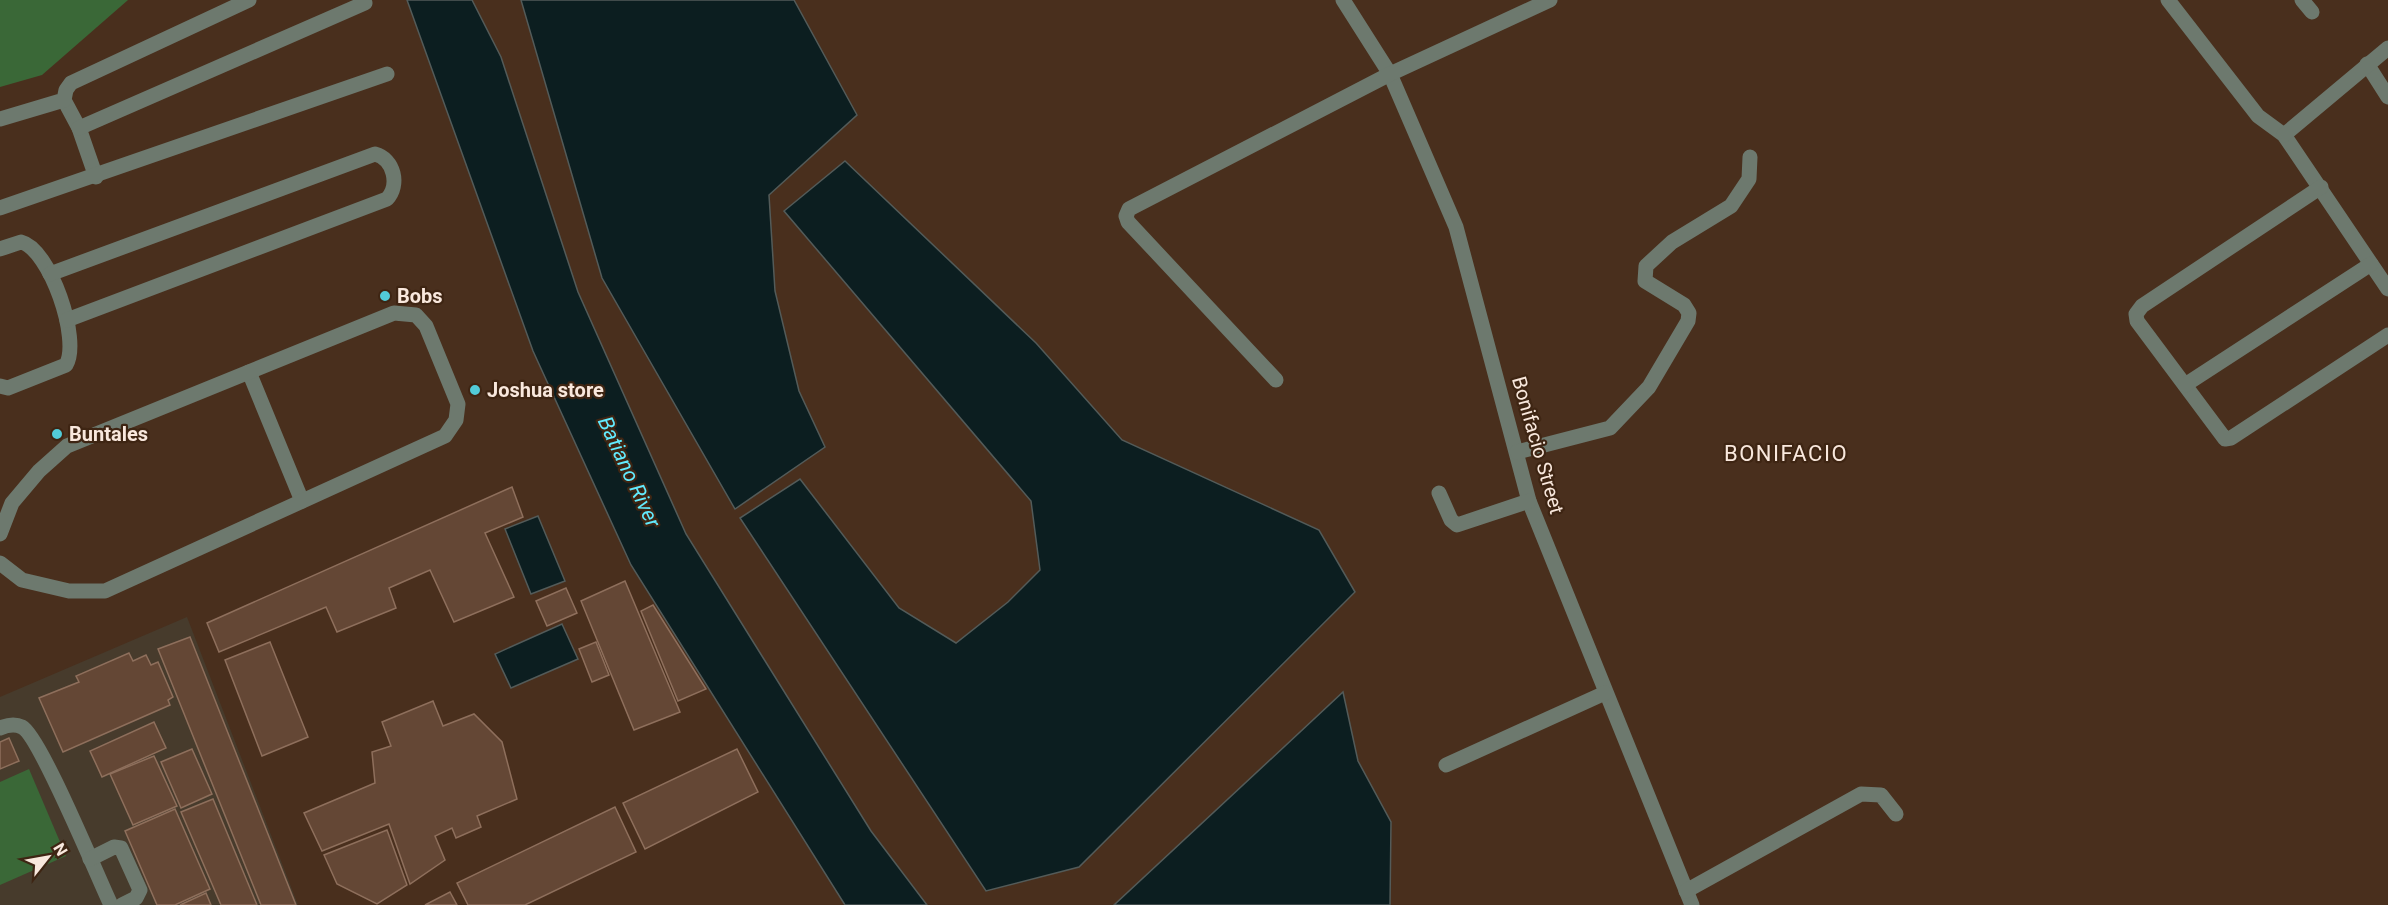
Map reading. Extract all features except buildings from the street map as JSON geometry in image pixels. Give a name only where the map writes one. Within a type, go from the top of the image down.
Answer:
[{"type":"street","points":[[96,177],[79,128],[64,100],[66,90],[71,83],[249,0]]},
{"type":"street","name":"Bonifacio Street","points":[[1343,0],[1390,74],[1456,227],[1529,501],[1689,898]]},
{"type":"street","points":[[1276,380],[1128,222],[1126,216],[1129,209],[1390,74],[1550,0]]},
{"type":"street","points":[[2168,0],[2258,116],[2284,135],[2388,289]]},
{"type":"street","points":[[2302,0],[2312,12]]},
{"type":"street","points":[[79,128],[365,3]]},
{"type":"street","points":[[2284,135],[2388,48]]},
{"type":"street","points":[[2367,64],[2388,97]]},
{"type":"street","points":[[0,208],[96,177],[387,74]]},
{"type":"street","points":[[0,119],[64,100]]},
{"type":"street","points":[[50,274],[375,154],[382,156],[389,164],[396,184],[394,192],[387,199],[67,320]]},
{"type":"street","points":[[1517,453],[1610,428],[1649,387],[1688,321],[1689,313],[1684,305],[1646,281],[1646,266],[1672,242],[1693,232],[1731,206],[1749,179],[1750,157]]},
{"type":"street","points":[[2321,187],[2142,306],[2136,314],[2137,321],[2222,437],[2227,439],[2388,335]]},
{"type":"street","points":[[0,249],[21,242],[30,244],[36,249],[50,274],[67,320],[72,349],[66,365],[8,388],[0,386]]},
{"type":"street","points":[[2185,385],[2371,264]]},
{"type":"street","points":[[0,534],[12,503],[39,471],[67,446],[394,313],[416,315],[426,326],[458,404],[456,420],[445,436],[105,591],[69,591],[22,580],[0,562]]},
{"type":"street","points":[[249,372],[302,501]]},
{"type":"street","points":[[1439,493],[1451,520],[1457,525],[1529,501]]},
{"type":"street","points":[[1446,765],[1605,693]]},
{"type":"street","points":[[0,728],[10,724],[22,727],[30,733],[111,905]]},
{"type":"street","points":[[1689,898],[1861,794],[1881,795],[1896,814]]},
{"type":"street","points":[[90,859],[114,847],[121,848],[140,890],[136,898],[122,905]]},
{"type":"shaded area","points":[[187,617],[298,905],[0,905],[0,697]]},
{"type":"green space","points":[[0,0],[128,0],[42,75],[0,87]]},
{"type":"green space","points":[[29,769],[66,856],[0,885],[0,782]]},
{"type":"water","name":"Batiano River","points":[[407,0],[472,0],[501,57],[578,292],[686,534],[871,831],[927,905],[845,905],[631,565],[533,351]]},
{"type":"water","points":[[521,0],[794,0],[857,115],[769,195],[775,291],[799,391],[825,447],[735,509],[602,278]]},
{"type":"water","points":[[845,161],[1036,343],[1122,440],[1319,530],[1355,592],[1079,867],[986,891],[740,518],[800,479],[899,608],[956,643],[1008,602],[1040,570],[1031,501],[784,211]]},
{"type":"water","points":[[538,516],[565,581],[531,594],[505,529]]},
{"type":"water","points":[[562,624],[578,659],[511,688],[495,654]]},
{"type":"water","points":[[1343,692],[1358,761],[1391,822],[1390,905],[1114,905]]},
{"type":"place","name":"Bobs","points":[[385,296]]},
{"type":"place","name":"Joshua store","points":[[475,390]]},
{"type":"place","name":"Buntales","points":[[57,434]]},
{"type":"district","name":"BONIFACIO","points":[[1786,453]]}]
